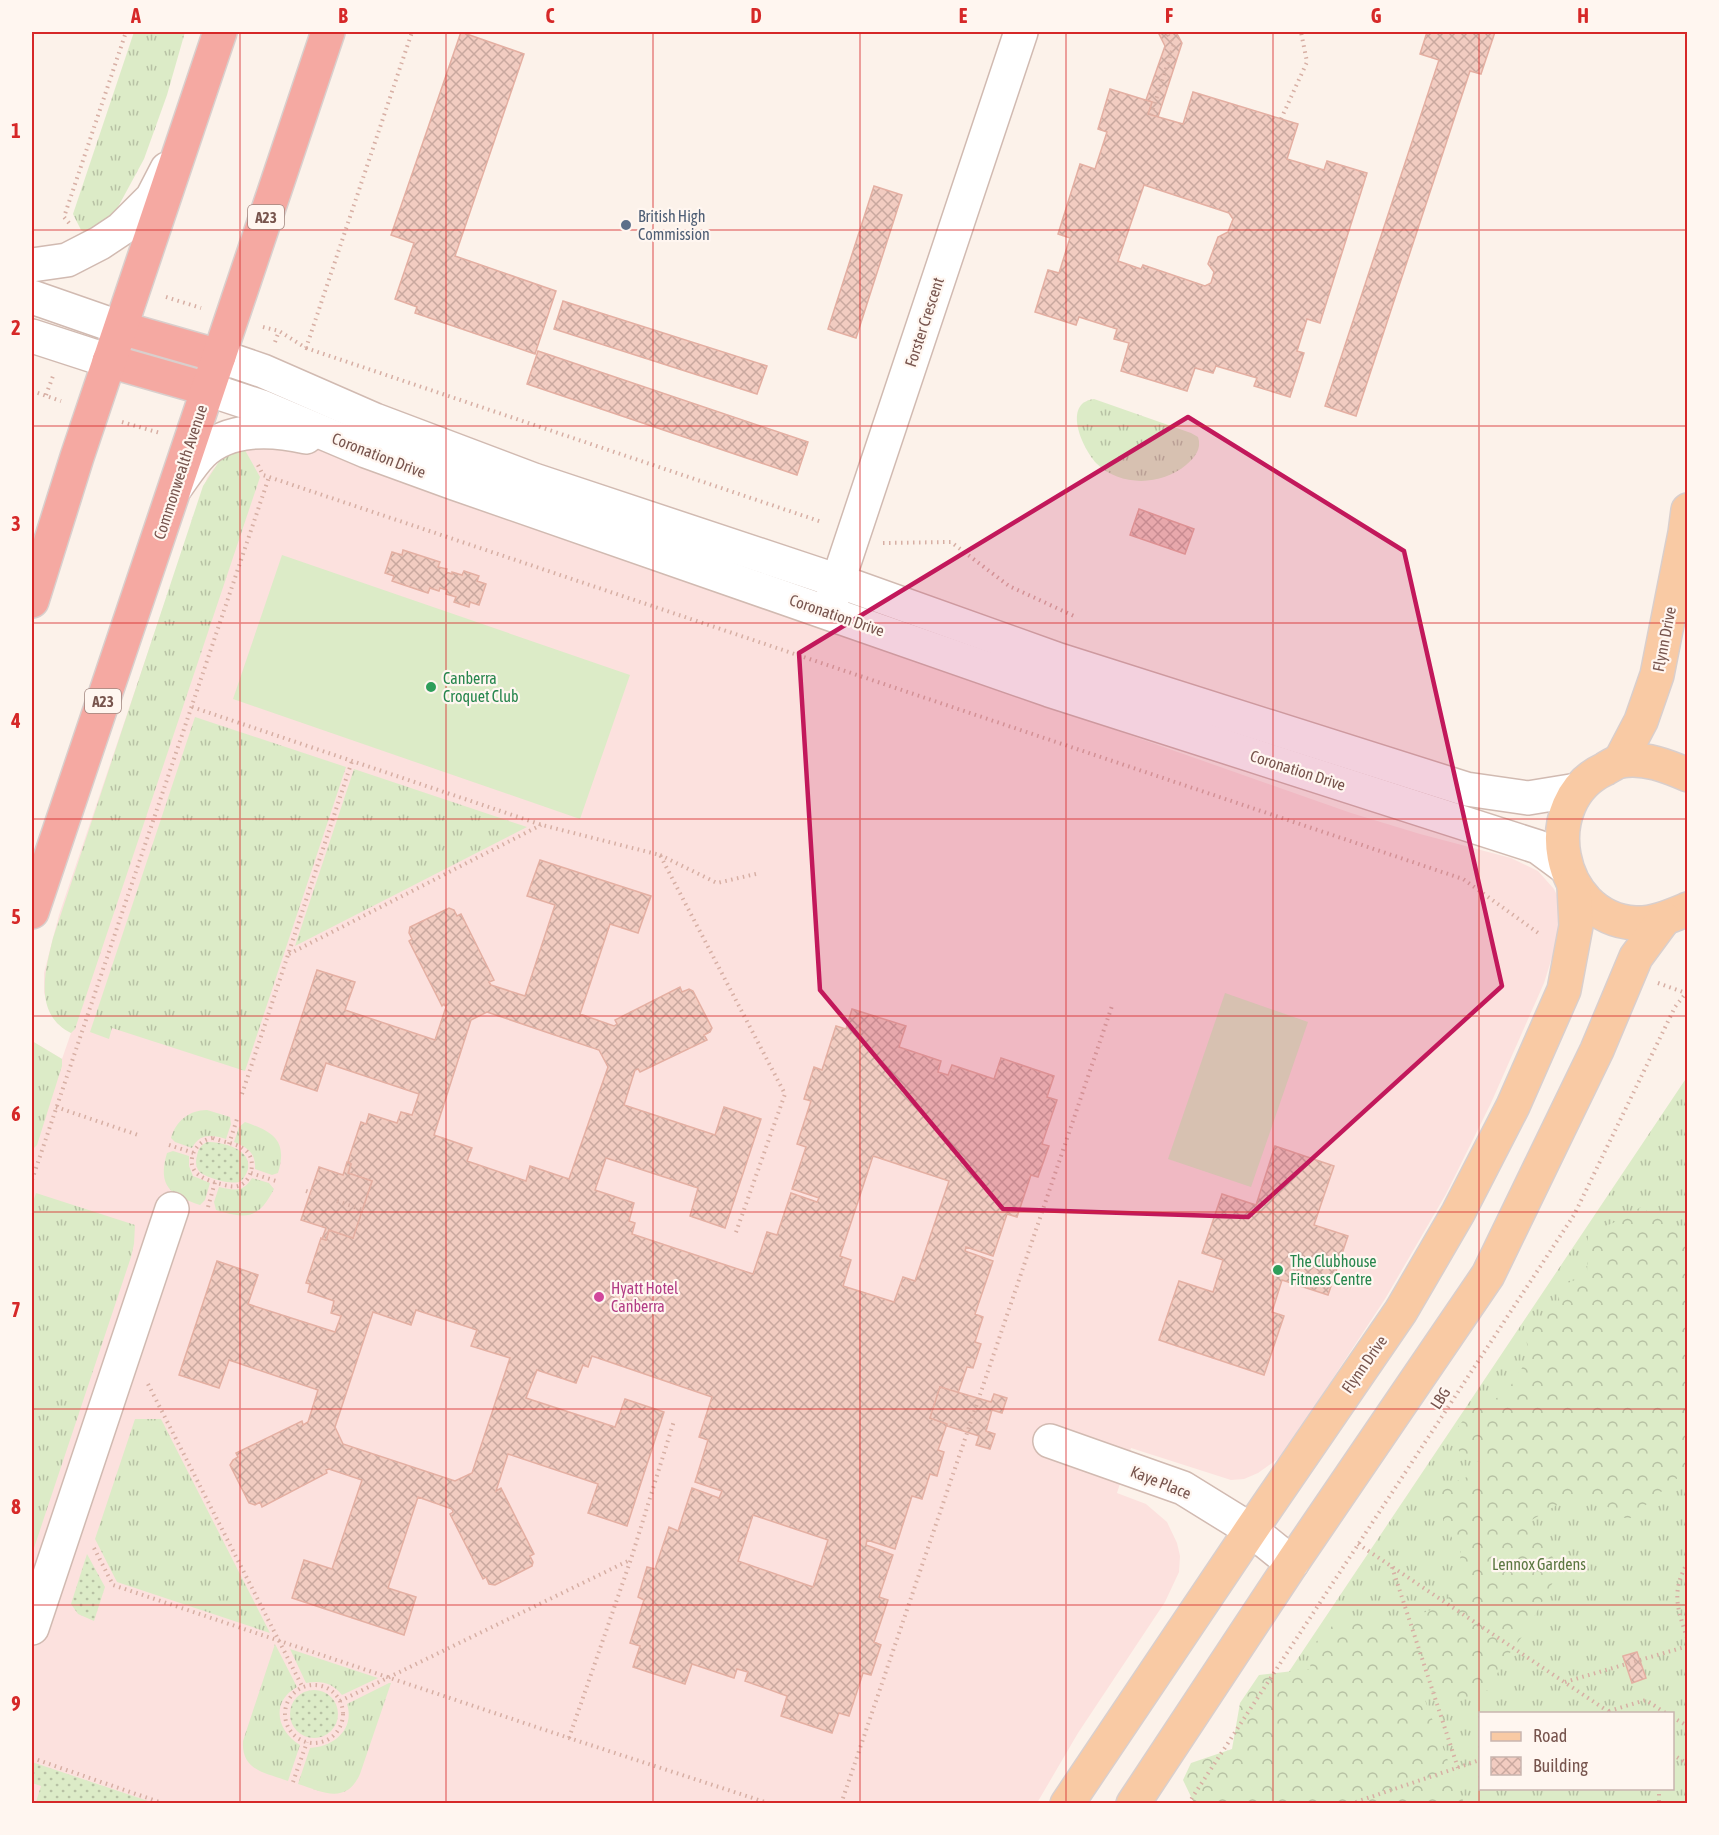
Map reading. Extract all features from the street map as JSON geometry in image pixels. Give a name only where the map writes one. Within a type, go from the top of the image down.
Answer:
[{"type":"highway","points":[[32,601],[134,285],[220,32]]},
{"type":"highway","name":"Commonwealth Avenue","points":[[32,912],[328,32]]},
{"type":"highway","name":"Coronation Drive","points":[[121,328],[219,356]]},
{"type":"highway","name":"Coronation Drive","points":[[109,362],[207,389]]},
{"type":"main road","name":"Flynn Drive","points":[[1620,761],[1641,721],[1657,675],[1688,510]]},
{"type":"main road","points":[[1577,790],[1595,773],[1620,761],[1664,764],[1688,775]]},
{"type":"main road","name":"Flynn Drive","points":[[1067,1803],[1401,1311],[1458,1213],[1513,1106],[1564,990],[1576,926],[1562,834],[1566,815],[1577,790]]},
{"type":"main road","points":[[1570,877],[1592,906],[1613,918],[1635,923],[1676,914]]},
{"type":"main road","points":[[1133,1803],[1488,1275],[1597,1050],[1636,957],[1676,914]]},
{"type":"street","name":"Forster Crescent","points":[[828,612],[1021,32]]},
{"type":"street","points":[[32,265],[67,260],[121,229],[152,198],[190,122]]},
{"type":"street","points":[[32,297],[121,328]]},
{"type":"street","points":[[32,336],[109,362]]},
{"type":"street","name":"Coronation Drive","points":[[219,356],[263,371],[458,453],[838,581],[1059,660],[1466,789],[1528,798],[1577,790]]},
{"type":"street","name":"Coronation Drive","points":[[207,389],[262,407],[366,452],[1049,690],[1539,847],[1570,877]]},
{"type":"street","points":[[174,489],[202,453],[221,440],[243,434],[265,431],[290,433],[366,452]]},
{"type":"street","points":[[32,1628],[172,1209]]},
{"type":"street","name":"Kaye Place","points":[[1050,1441],[1183,1488],[1251,1530],[1293,1563]]},
{"type":"path","points":[[64,217],[126,32]]},
{"type":"path","points":[[306,348],[412,32]]},
{"type":"path","points":[[1151,115],[1174,44],[1168,35],[1169,32]]},
{"type":"path","points":[[1281,119],[1307,62],[1301,32]]},
{"type":"path","points":[[134,285],[279,331],[306,348],[884,543],[951,542],[1009,586],[1074,616]]},
{"type":"path","points":[[32,391],[46,395]]},
{"type":"path","points":[[127,424],[158,434]]},
{"type":"path","points":[[254,458],[263,475],[1463,879],[1551,942]]},
{"type":"path","points":[[32,1180],[269,477]]},
{"type":"path","points":[[192,707],[542,825],[660,855],[717,883],[760,873]]},
{"type":"path","points":[[242,1094],[352,761]]},
{"type":"path","points":[[288,954],[542,825]]},
{"type":"path","points":[[660,855],[785,1094],[735,1235]]},
{"type":"path","name":"LBG","points":[[1188,1803],[1574,1215],[1675,1006],[1688,991]]},
{"type":"path","points":[[841,1803],[1113,1003]]},
{"type":"path","points":[[56,1107],[141,1136]]},
{"type":"path","points":[[229,1144],[237,1119]]},
{"type":"path","points":[[213,1138],[229,1144],[241,1147],[252,1159],[251,1173],[245,1182],[230,1187],[196,1173],[192,1164],[198,1144],[204,1139],[213,1138]]},
{"type":"path","points":[[169,1145],[194,1153]]},
{"type":"path","points":[[251,1173],[276,1181]]},
{"type":"path","points":[[207,1207],[215,1182]]},
{"type":"path","points":[[306,1191],[312,1193]]},
{"type":"path","points":[[337,1201],[363,1210]]},
{"type":"path","points":[[148,1383],[303,1688]]},
{"type":"path","points":[[569,1738],[631,1559],[674,1421]]},
{"type":"path","points":[[1358,1544],[1610,1712],[1646,1700],[1665,1712]]},
{"type":"path","points":[[93,1546],[113,1585],[569,1738],[771,1803]]},
{"type":"path","points":[[340,1701],[631,1559]]},
{"type":"path","points":[[1688,1562],[1679,1577],[1675,1601],[1688,1641]]},
{"type":"path","points":[[1392,1567],[1458,1768]]},
{"type":"path","points":[[1565,1682],[1688,1646]]},
{"type":"path","points":[[320,1686],[335,1694],[340,1701],[343,1720],[340,1729],[325,1741],[307,1742],[292,1732],[287,1725],[285,1716],[290,1699],[303,1688],[320,1686]]},
{"type":"path","points":[[1674,1718],[1686,1725],[1688,1723]]},
{"type":"path","points":[[293,1782],[307,1742]]},
{"type":"path","points":[[1674,1755],[1688,1764]]},
{"type":"path","points":[[32,1758],[165,1803]]},
{"type":"path","points":[[1350,1803],[1479,1760]]},
{"type":"highlighted area","points":[[1188,417],[1404,551],[1502,986],[1248,1217],[1003,1209],[820,990],[799,653]]},
{"type":"shaded area","points":[[303,444],[1351,813],[1511,858],[1538,871],[1554,889],[1561,904],[1560,932],[1544,983],[1491,1103],[1446,1194],[1385,1299],[1282,1456],[1258,1473],[1244,1479],[1231,1480],[1131,1448],[1117,1493],[1146,1504],[1167,1522],[1177,1543],[1180,1556],[1179,1572],[1165,1602],[1078,1733],[1037,1803],[32,1803],[32,1041],[62,1059],[71,1033],[57,1023],[50,1013],[44,993],[44,973],[59,915],[207,478],[237,445]]},
{"type":"green space","points":[[134,32],[185,32],[167,95],[144,159],[112,218],[89,234],[81,230],[73,214]]},
{"type":"green space","points":[[1094,399],[1191,433],[1198,437],[1197,452],[1186,465],[1176,472],[1153,480],[1128,480],[1106,471],[1096,463],[1085,447],[1078,427],[1079,409],[1084,402]]},
{"type":"green space","points":[[241,443],[260,477],[75,1029],[71,1033],[59,1025],[51,1015],[46,1003],[45,978],[53,938],[203,486],[222,457]]},
{"type":"green space","name":"Canberra Croquet Club","points":[[282,555],[630,675],[580,819],[233,699]]},
{"type":"green space","points":[[195,717],[346,767],[245,1071],[112,1028],[109,1039],[90,1032]]},
{"type":"green space","points":[[354,769],[527,827],[295,946]]},
{"type":"green space","points":[[1225,993],[1308,1022],[1251,1187],[1168,1159]]},
{"type":"green space","points":[[32,1041],[62,1059],[62,1066],[37,1145],[32,1150]]},
{"type":"green space","name":"Lennox Gardens","points":[[1687,1077],[1687,1803],[1201,1803]]},
{"type":"green space","points":[[207,1110],[230,1117],[231,1124],[226,1139],[207,1136],[195,1143],[192,1148],[175,1142],[171,1138],[176,1126],[189,1114]]},
{"type":"green space","points":[[245,1122],[276,1139],[281,1153],[278,1173],[272,1175],[255,1169],[254,1159],[250,1152],[234,1142],[239,1127]]},
{"type":"green space","points":[[207,1142],[228,1145],[246,1156],[248,1169],[241,1181],[233,1183],[221,1181],[199,1171],[196,1163],[197,1154],[200,1147]]},
{"type":"green space","points":[[173,1151],[189,1156],[189,1166],[193,1176],[210,1183],[205,1200],[200,1205],[174,1193],[165,1182],[164,1165],[167,1153]]},
{"type":"green space","points":[[252,1178],[269,1183],[274,1189],[257,1212],[235,1215],[216,1210],[214,1202],[219,1187],[242,1188]]},
{"type":"green space","points":[[36,1193],[135,1225],[131,1257],[32,1554],[32,1205]]},
{"type":"green space","points":[[1641,1207],[1671,1226],[1687,1227],[1687,1470],[1628,1520],[1603,1504],[1572,1496],[1530,1521],[1560,1569],[1527,1630],[1506,1658],[1488,1690],[1458,1701],[1420,1687],[1464,1803],[1194,1803],[1183,1780],[1191,1763],[1232,1749],[1240,1703],[1259,1675],[1310,1669],[1312,1647],[1334,1624],[1367,1619],[1396,1623],[1439,1607],[1456,1590],[1461,1552],[1444,1525],[1438,1488],[1483,1471],[1486,1463],[1460,1459],[1456,1429],[1478,1403],[1504,1396],[1529,1357],[1524,1325],[1560,1308],[1558,1287],[1587,1275],[1588,1233],[1613,1223]]},
{"type":"green space","points":[[135,1419],[161,1419],[270,1633],[117,1582],[95,1539]]},
{"type":"green space","points":[[87,1554],[105,1587],[94,1621],[78,1614],[71,1604]]},
{"type":"green space","points":[[275,1644],[297,1687],[288,1693],[280,1708],[282,1724],[286,1732],[300,1745],[288,1781],[256,1769],[246,1759],[243,1751],[243,1741]]},
{"type":"green space","points":[[290,1649],[378,1678],[342,1695],[326,1683],[306,1683]]},
{"type":"green space","points":[[391,1683],[360,1774],[354,1784],[348,1790],[333,1794],[298,1784],[310,1748],[327,1744],[345,1729],[349,1713],[347,1704]]},
{"type":"green space","points":[[309,1690],[319,1690],[331,1697],[338,1709],[338,1719],[331,1731],[319,1738],[309,1738],[294,1727],[290,1719],[290,1709],[301,1694]]},
{"type":"green space","points":[[32,1762],[154,1803],[41,1804],[36,1802],[41,1786],[32,1783]]},
{"type":"building","points":[[461,32],[524,54],[455,256],[556,291],[535,354],[415,313],[417,307],[395,299],[414,243],[391,235]]},
{"type":"building","points":[[1160,32],[1176,32],[1182,43],[1158,117],[1148,114],[1152,102],[1146,100],[1165,46]]},
{"type":"building","points":[[1427,32],[1495,32],[1481,74],[1470,71],[1356,416],[1325,406],[1439,60],[1420,54]]},
{"type":"building","points":[[1110,89],[1152,102],[1148,114],[1183,124],[1193,92],[1298,124],[1287,159],[1324,170],[1327,161],[1367,173],[1320,323],[1307,319],[1297,351],[1304,353],[1290,397],[1254,386],[1257,378],[1216,366],[1213,373],[1195,368],[1187,391],[1121,371],[1129,343],[1114,339],[1117,329],[1079,317],[1076,325],[1035,312],[1048,270],[1059,273],[1070,238],[1058,234],[1080,164],[1095,169],[1107,132],[1098,129]],"holes":[[[1144,185],[1229,213],[1233,219],[1228,232],[1218,237],[1208,264],[1214,272],[1211,283],[1205,286],[1143,265],[1141,269],[1118,261]]]},
{"type":"building","points":[[874,186],[902,195],[856,338],[828,329]]},
{"type":"building","points":[[563,301],[767,366],[757,394],[554,329]]},
{"type":"building","points":[[538,351],[808,442],[797,475],[527,384]]},
{"type":"building","points":[[1139,509],[1194,529],[1185,554],[1130,535]]},
{"type":"building","points":[[403,550],[440,562],[438,567],[447,569],[446,572],[462,575],[464,571],[479,576],[477,581],[486,584],[479,605],[470,602],[469,607],[454,602],[456,597],[446,594],[447,590],[440,588],[439,591],[430,588],[428,593],[392,581],[394,576],[385,573],[392,552],[402,555]]},
{"type":"building","name":"Hyatt Hotel Canberra","points":[[540,860],[651,896],[638,933],[610,924],[580,1014],[614,1026],[617,1024],[615,1020],[680,987],[682,992],[689,989],[693,991],[712,1028],[704,1035],[707,1040],[640,1072],[638,1069],[635,1070],[624,1105],[715,1135],[724,1107],[761,1119],[725,1228],[690,1216],[698,1188],[606,1158],[595,1190],[634,1203],[629,1221],[635,1223],[632,1234],[753,1274],[767,1232],[777,1235],[791,1193],[817,1202],[819,1198],[792,1189],[806,1147],[797,1144],[811,1101],[804,1099],[814,1067],[822,1070],[836,1026],[846,1029],[852,1009],[906,1026],[899,1047],[941,1061],[938,1072],[948,1075],[952,1065],[994,1079],[1001,1058],[1054,1076],[1047,1097],[1057,1100],[1042,1144],[1049,1146],[1038,1177],[1031,1175],[1017,1217],[1007,1214],[993,1256],[966,1247],[965,1251],[993,1261],[975,1314],[983,1317],[975,1342],[981,1344],[973,1368],[967,1367],[958,1393],[940,1387],[930,1418],[947,1424],[938,1450],[944,1452],[937,1476],[930,1474],[922,1499],[912,1496],[895,1549],[867,1540],[866,1545],[893,1555],[879,1597],[888,1600],[874,1642],[881,1645],[871,1675],[863,1673],[849,1716],[839,1713],[832,1733],[781,1716],[787,1696],[745,1681],[748,1672],[737,1669],[734,1678],[692,1664],[685,1684],[633,1667],[640,1646],[630,1643],[644,1600],[638,1597],[647,1567],[655,1569],[669,1527],[678,1531],[692,1488],[719,1498],[722,1491],[695,1482],[708,1440],[699,1437],[712,1397],[592,1356],[588,1367],[583,1365],[576,1383],[537,1370],[526,1398],[615,1427],[625,1399],[664,1412],[627,1526],[588,1513],[598,1484],[508,1454],[496,1491],[501,1488],[534,1554],[530,1556],[532,1566],[495,1585],[489,1584],[486,1577],[483,1579],[450,1514],[453,1512],[452,1509],[418,1497],[388,1588],[416,1597],[404,1635],[292,1598],[304,1560],[332,1569],[362,1480],[329,1469],[326,1470],[327,1473],[262,1507],[260,1502],[255,1505],[249,1503],[230,1465],[238,1457],[236,1453],[302,1421],[303,1425],[308,1422],[318,1390],[229,1360],[219,1388],[179,1375],[217,1261],[258,1275],[248,1304],[335,1332],[341,1316],[331,1313],[334,1301],[308,1292],[310,1284],[306,1283],[321,1238],[326,1240],[329,1230],[353,1238],[372,1181],[348,1173],[351,1164],[348,1161],[361,1122],[366,1124],[369,1114],[397,1123],[401,1112],[412,1115],[419,1094],[326,1063],[317,1091],[281,1079],[317,970],[355,982],[345,1010],[435,1040],[446,1007],[444,1004],[442,1006],[409,941],[412,939],[409,933],[410,927],[449,908],[454,910],[457,916],[461,914],[494,980],[489,982],[491,985],[525,996],[555,905],[527,896]],"holes":[[[487,1012],[599,1050],[608,1067],[569,1179],[530,1166],[526,1181],[467,1161],[472,1148],[434,1135],[471,1020]],[[873,1156],[949,1181],[915,1281],[903,1277],[894,1302],[843,1286],[851,1260],[840,1256]],[[416,1310],[477,1330],[471,1346],[510,1358],[472,1473],[455,1481],[343,1444],[335,1427],[373,1312],[411,1325]],[[753,1515],[828,1540],[813,1587],[738,1561]]]},
{"type":"building","name":"The Clubhouse Fitness Centre","points":[[1275,1146],[1334,1166],[1314,1225],[1348,1236],[1328,1295],[1282,1280],[1272,1312],[1284,1316],[1264,1375],[1159,1340],[1179,1281],[1213,1292],[1223,1260],[1202,1253],[1222,1194],[1256,1205]]},
{"type":"building","points":[[347,1162],[351,1164],[348,1173],[372,1181],[353,1238],[329,1230],[326,1240],[322,1239],[326,1228],[301,1220],[319,1167],[343,1175]]},
{"type":"building","points":[[940,1387],[991,1402],[994,1394],[1007,1398],[1002,1413],[992,1410],[986,1431],[995,1434],[990,1449],[976,1445],[979,1436],[930,1418]]},
{"type":"building","points":[[1637,1652],[1646,1678],[1632,1683],[1623,1656]]},
{"type":"place","name":"British High Commission","points":[[626,225]]},
{"type":"place","name":"Canberra Croquet Club","points":[[431,687]]},
{"type":"place","name":"The Clubhouse Fitness Centre","points":[[1278,1270]]},
{"type":"place","name":"Hyatt Hotel Canberra","points":[[599,1297]]}]
